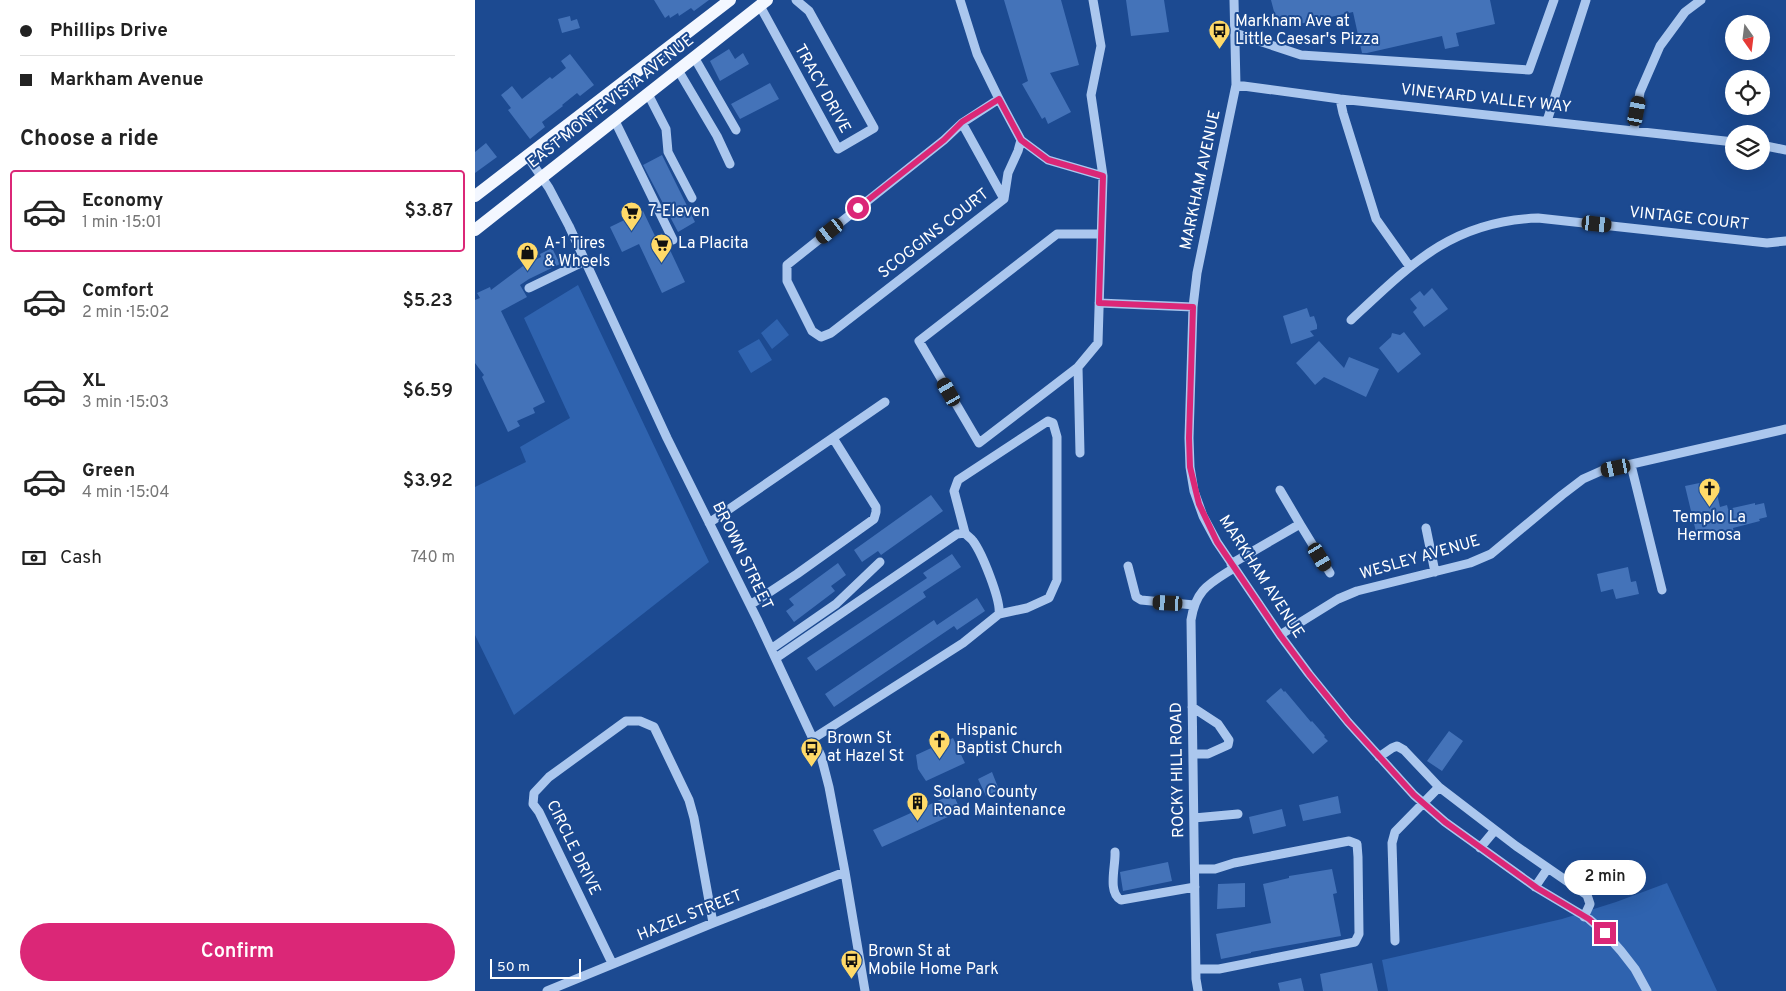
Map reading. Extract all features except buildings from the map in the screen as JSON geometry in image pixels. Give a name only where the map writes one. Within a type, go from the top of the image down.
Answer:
[{"type":"main road","name":"EAST MONTE VISTA AVENUE","points":[[475,196],[730,0]]},
{"type":"main road","name":"EAST MONTE VISTA AVENUE","points":[[475,230],[763,3]]},
{"type":"street","name":"TRACY DRIVE","points":[[763,3],[838,149],[875,128],[809,11],[796,0]]},
{"type":"street","points":[[960,0],[977,54],[1021,140],[1048,160],[1103,176]]},
{"type":"street","points":[[1093,0],[1101,46],[1091,95],[1103,176],[1098,343],[1078,367],[979,443],[919,341],[1057,234],[1101,234]]},
{"type":"street","name":"MARKHAM AVENUE","points":[[1234,0],[1236,85],[1197,274],[1193,307],[1189,438],[1190,467],[1194,491],[1203,516],[1217,542],[1280,635],[1309,674],[1379,757],[1423,803],[1445,822],[1535,887],[1584,917],[1605,933],[1621,951],[1647,991]]},
{"type":"street","points":[[1235,34],[1301,55],[1529,70],[1553,0]]},
{"type":"street","points":[[1547,121],[1586,0]]},
{"type":"street","points":[[1634,130],[1640,92],[1661,46],[1685,12],[1701,0]]},
{"type":"street","points":[[694,57],[736,130]]},
{"type":"street","points":[[678,70],[717,136],[730,164]]},
{"type":"street","name":"VINEYARD VALLEY WAY","points":[[1236,85],[1725,141]]},
{"type":"street","points":[[648,94],[666,129],[668,152],[692,198]]},
{"type":"street","points":[[1340,98],[1376,219],[1410,267]]},
{"type":"street","points":[[999,99],[962,122],[1004,199]]},
{"type":"street","points":[[615,121],[673,240]]},
{"type":"street","name":"SCOGGINS COURT","points":[[962,122],[944,140],[787,265],[787,281],[812,331],[821,337],[831,333],[1004,199],[1008,173],[1021,140]]},
{"type":"street","points":[[1770,147],[1786,150]]},
{"type":"street","name":"BROWN STREET","points":[[528,157],[542,177],[569,226],[667,438],[776,658],[821,756],[829,787],[845,872],[862,990]]},
{"type":"street","name":"VINTAGE COURT","points":[[1351,320],[1427,254],[1463,233],[1497,222],[1518,219],[1559,220],[1767,243],[1786,241]]},
{"type":"street","points":[[529,288],[585,261]]},
{"type":"street","points":[[1099,303],[1193,307]]},
{"type":"street","points":[[1078,367],[1080,452]]},
{"type":"street","points":[[709,523],[885,402]]},
{"type":"street","points":[[813,738],[963,643],[999,614],[1027,608],[1049,598],[1057,580],[1057,437],[1053,423],[1048,421],[958,480],[953,491],[965,533],[974,542],[990,576],[1000,608],[999,614]]},
{"type":"street","name":"WESLEY AVENUE","points":[[1280,635],[1330,604],[1357,591],[1471,563],[1491,554],[1583,479],[1601,472],[1786,429]]},
{"type":"street","points":[[750,605],[797,574],[873,519],[877,512],[833,438]]},
{"type":"street","points":[[1631,465],[1661,590]]},
{"type":"street","points":[[1280,490],[1330,573]]},
{"type":"street","name":"ROCKY HILL ROAD","points":[[1198,991],[1196,969],[1191,620],[1194,605],[1201,592],[1212,582],[1233,566],[1300,524]]},
{"type":"street","points":[[1426,528],[1435,572]]},
{"type":"street","points":[[776,658],[957,534],[965,533]]},
{"type":"street","points":[[771,649],[835,604],[880,562]]},
{"type":"street","points":[[1128,566],[1136,597],[1141,600],[1194,605]]},
{"type":"street","points":[[1193,707],[1218,724],[1229,740],[1228,745],[1208,754],[1193,754]]},
{"type":"street","name":"CIRCLE DRIVE","points":[[612,963],[539,812],[533,804],[535,793],[549,777],[626,721],[640,721],[654,727],[689,800],[695,818],[713,923]]},
{"type":"street","points":[[1379,757],[1397,746],[1404,750],[1439,787],[1495,830],[1587,895],[1590,904],[1584,917]]},
{"type":"street","points":[[1395,941],[1392,843],[1395,832],[1439,787]]},
{"type":"street","points":[[1194,818],[1238,814]]},
{"type":"street","points":[[1481,848],[1495,830]]},
{"type":"street","points":[[1195,869],[1215,869],[1234,863],[1349,841],[1357,844],[1359,934],[1355,942],[1219,969],[1196,969]]},
{"type":"street","points":[[1115,852],[1113,874],[1115,894],[1121,900],[1195,887]]},
{"type":"street","points":[[1535,887],[1548,868]]},
{"type":"street","name":"HAZEL STREET","points":[[547,991],[612,963],[845,872]]},
{"type":"shaded area","points":[[578,285],[709,562],[514,715],[475,635],[475,487],[526,462],[520,447],[570,418],[524,318]]},
{"type":"shaded area","points":[[777,319],[789,335],[772,349],[761,333]]},
{"type":"shaded area","points":[[759,339],[772,360],[751,373],[738,351]]},
{"type":"shaded area","points":[[1667,883],[1717,991],[1388,991],[1382,960],[1562,919]]},
{"type":"place","name":"Markham Ave at Little Caesar's Pizza","points":[[1219,50]]},
{"type":"place","name":"7-Eleven","points":[[632,231]]},
{"type":"place","name":"La Placita","points":[[662,263]]},
{"type":"place","name":"A-1 Tires & Wheels","points":[[528,272]]},
{"type":"place","name":"Templo La Hermosa","points":[[1709,508]]},
{"type":"place","name":"Hispanic Baptist Church","points":[[940,759]]},
{"type":"place","name":"Brown St at Hazel St","points":[[811,767]]},
{"type":"place","name":"Solano County Road Maintenance","points":[[917,821]]},
{"type":"place","name":"Brown St at Mobile Home Park","points":[[852,980]]},
{"type":"route","points":[[858,208],[944,140],[962,122],[999,99],[1021,140],[1048,160],[1103,176],[1099,303],[1193,307],[1189,438],[1190,467],[1194,491],[1203,516],[1217,542],[1309,674],[1348,722],[1414,795],[1445,822],[1537,888],[1589,919],[1605,933]]}]
